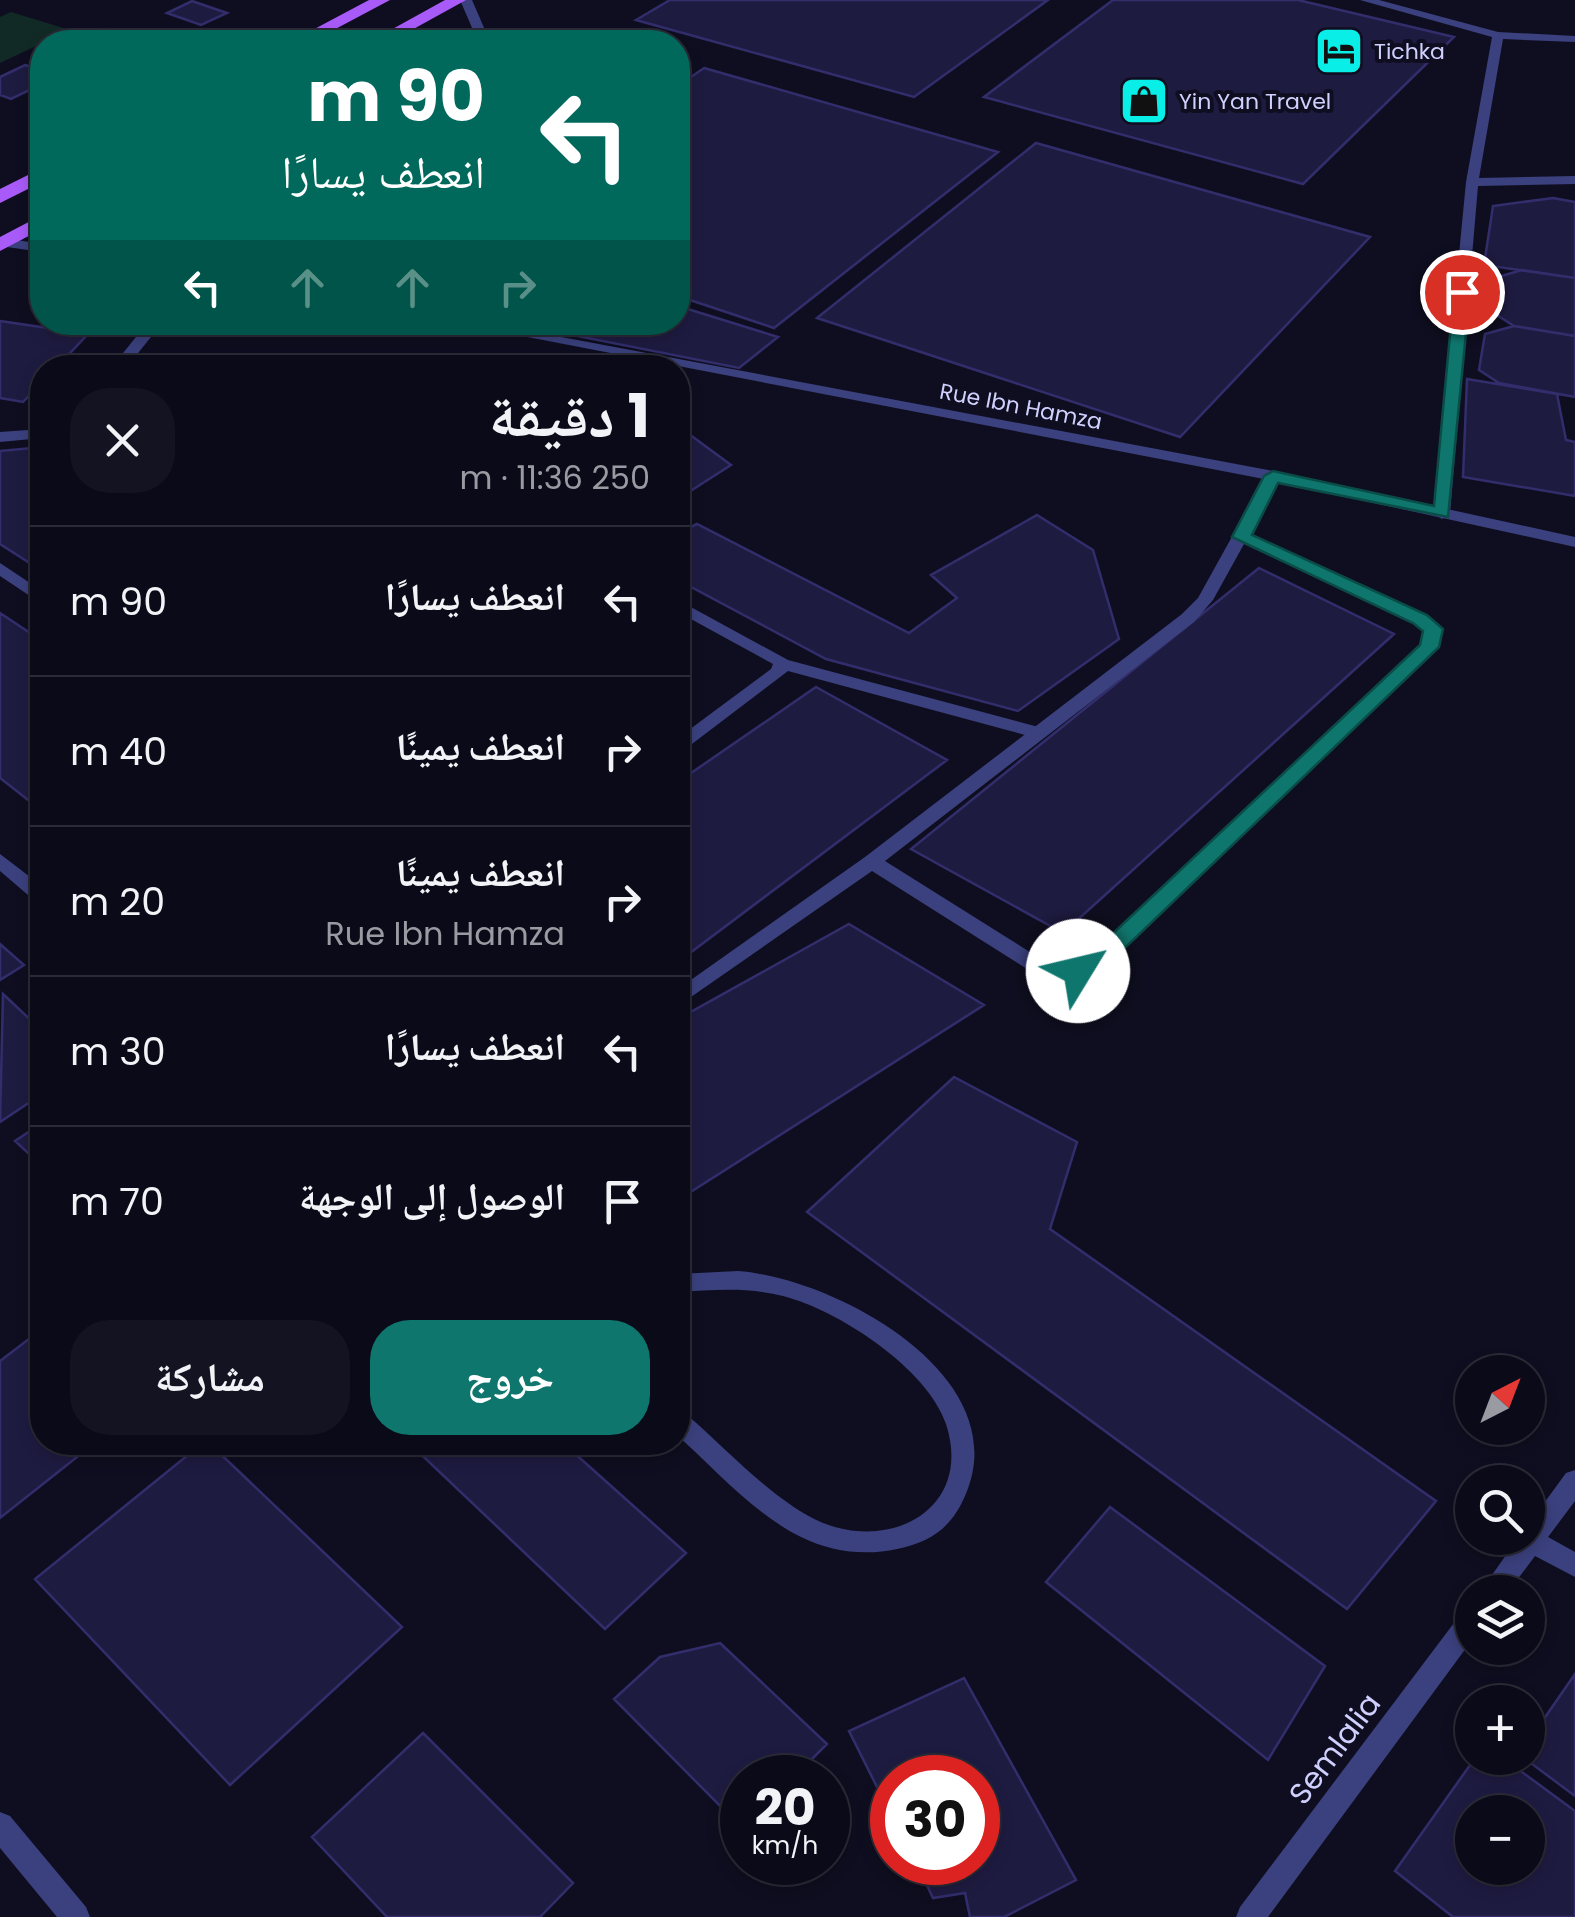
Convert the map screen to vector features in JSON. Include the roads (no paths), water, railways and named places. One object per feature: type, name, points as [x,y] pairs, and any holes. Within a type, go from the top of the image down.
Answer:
[{"type":"main road","points":[[323,30],[382,0]]},
{"type":"main road","points":[[401,30],[458,0]]},
{"type":"main road","points":[[0,197],[30,181]]},
{"type":"main road","points":[[1,244],[30,228]]},
{"type":"street","points":[[466,0],[479,30]]},
{"type":"street","points":[[1366,0],[1498,35],[1575,39]]},
{"type":"street","points":[[1442,514],[1472,182],[1498,35]]},
{"type":"street","points":[[1472,182],[1575,180]]},
{"type":"street","points":[[1,244],[30,247]]},
{"type":"street","points":[[129,355],[145,335]]},
{"type":"street","name":"Rue Ibn Hamza","points":[[526,335],[632,355]]},
{"type":"street","name":"Rue Ibn Hamza","points":[[690,366],[1273,476],[1575,542]]},
{"type":"street","points":[[0,438],[30,435]]},
{"type":"street","points":[[690,991],[872,862],[1188,618],[1205,600],[1273,476]]},
{"type":"street","points":[[872,862],[1045,971],[1078,971],[1097,962],[1429,647],[1434,638],[1433,629],[1420,619],[1242,537]]},
{"type":"street","points":[[0,568],[30,590]]},
{"type":"street","points":[[690,612],[778,658],[782,664],[1040,733]]},
{"type":"street","points":[[690,737],[779,672],[782,664]]},
{"type":"street","points":[[0,861],[30,886]]},
{"type":"street","points":[[690,1282],[720,1279],[796,1290],[850,1316],[906,1351],[943,1392],[962,1432],[960,1481],[949,1507],[926,1532],[855,1542],[803,1526],[690,1432]]},
{"type":"street","points":[[1545,1523],[1575,1481]]},
{"type":"street","points":[[1545,1548],[1575,1565]]},
{"type":"street","name":"Semlalia","points":[[1250,1917],[1455,1643]]},
{"type":"street","points":[[0,1826],[72,1915]]},
{"type":"place","name":"Tichka","points":[[1339,51]]},
{"type":"place","name":"Yin Yan Travel","points":[[1144,101]]}]
